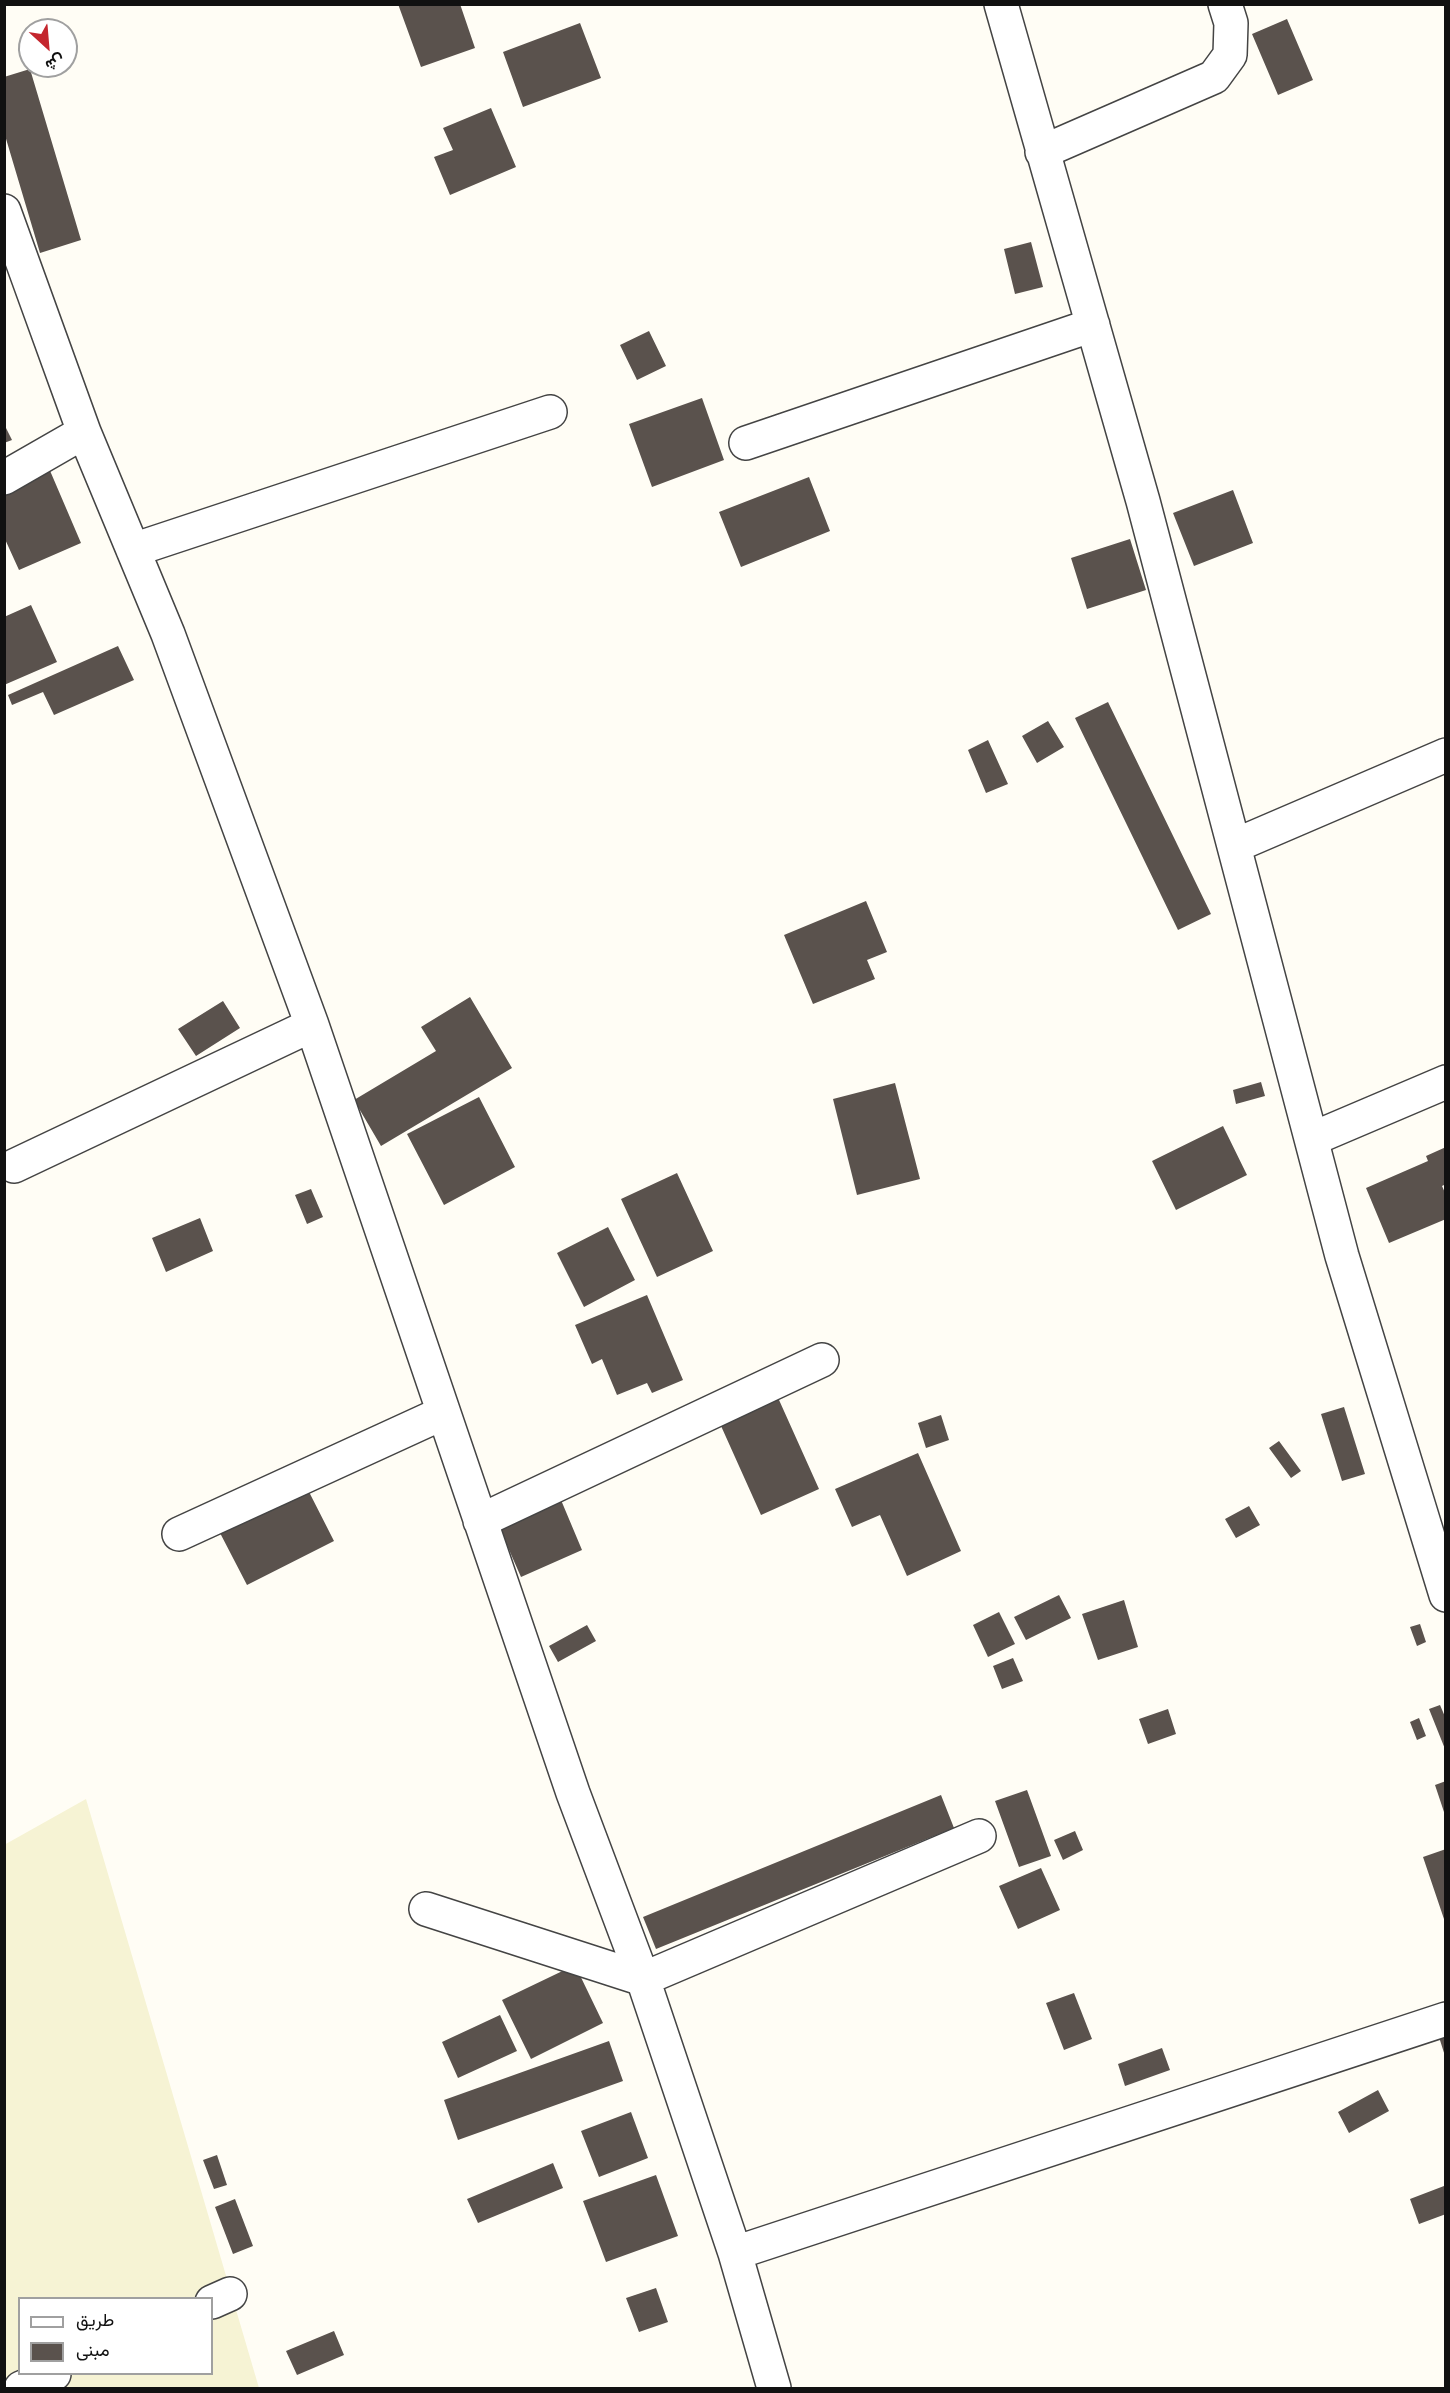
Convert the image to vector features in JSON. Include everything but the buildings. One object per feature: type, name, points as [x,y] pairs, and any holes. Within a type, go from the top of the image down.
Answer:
[{"type":"street","points":[[1001,4],[1143,501],[1342,1256],[1446,1595]]},
{"type":"street","points":[[1042,152],[1214,77],[1230,55],[1231,23],[1226,4]]},
{"type":"street","points":[[4,211],[84,432],[168,634],[312,1025],[573,1793],[643,1979],[735,2253],[774,2388]]},
{"type":"street","points":[[746,443],[1093,325]]},
{"type":"street","points":[[133,550],[550,412]]},
{"type":"street","points":[[4,478],[84,432]]},
{"type":"street","points":[[1234,846],[1446,755]]},
{"type":"street","points":[[14,1166],[312,1025]]},
{"type":"street","points":[[1312,1139],[1446,1082]]},
{"type":"street","points":[[480,1521],[822,1360]]},
{"type":"street","points":[[179,1534],[443,1413]]},
{"type":"street","points":[[426,1909],[643,1979],[980,1836]]},
{"type":"street","points":[[735,2253],[1446,2019]]},
{"type":"street","points":[[21,2388],[50,2375]]},
{"type":"shaded area","points":[[86,1799],[259,2388],[5,2388],[4,1845]]}]
